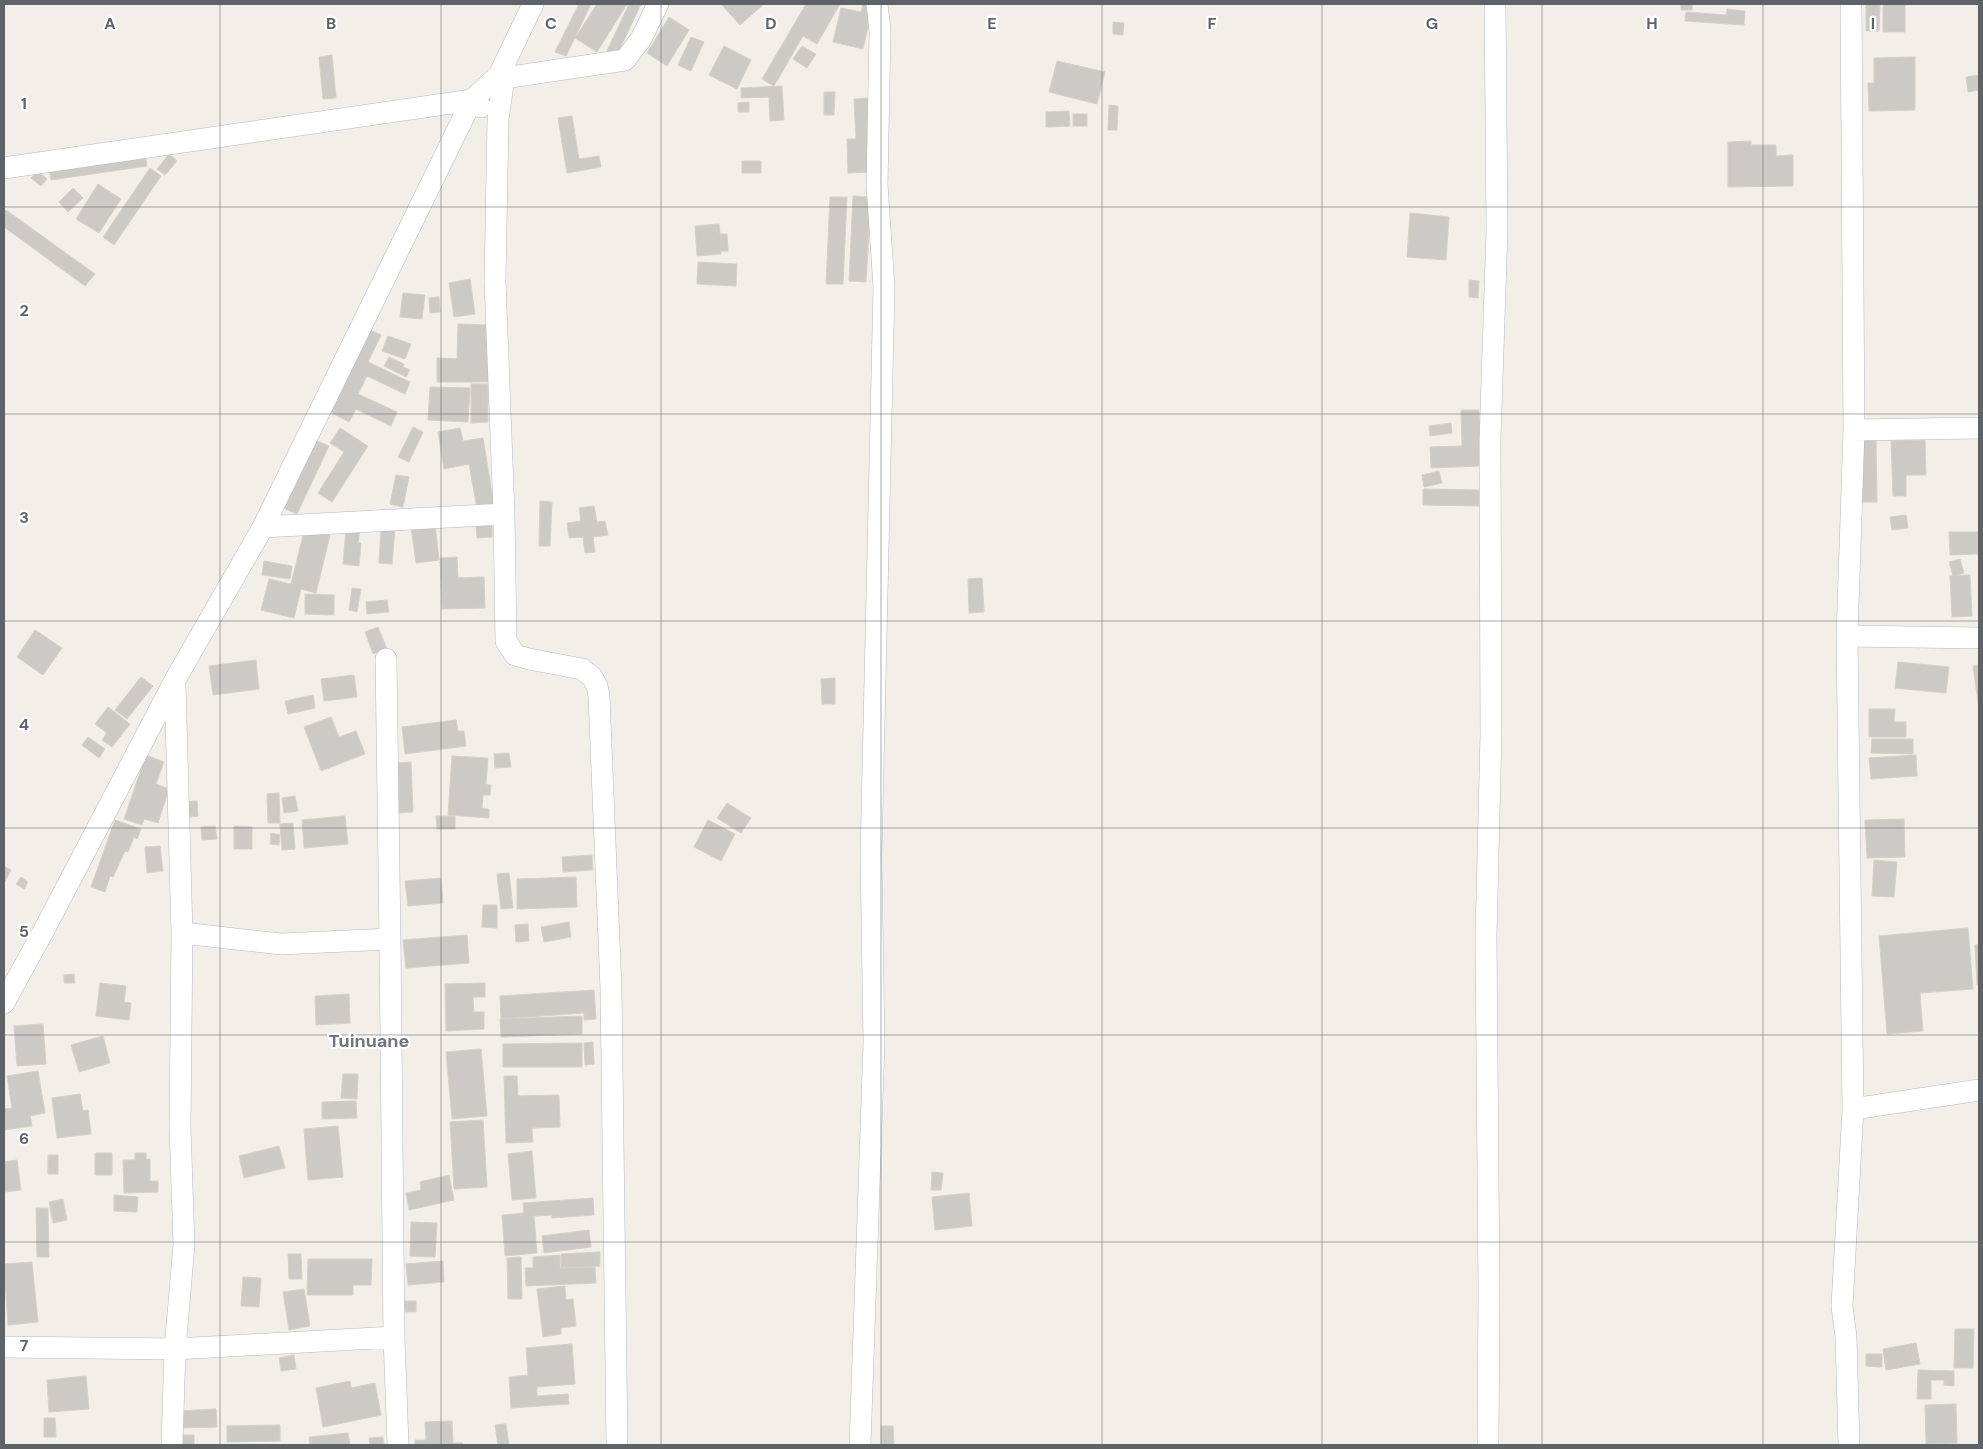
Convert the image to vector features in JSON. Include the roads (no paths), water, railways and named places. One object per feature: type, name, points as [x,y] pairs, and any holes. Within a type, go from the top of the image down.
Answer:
[{"type":"street","points":[[533,4],[502,77],[498,119],[495,281],[504,514],[506,641],[515,655],[582,669],[592,676],[599,696],[611,989],[617,1445]]},
{"type":"street","points":[[4,1003],[175,680],[263,527],[472,100],[502,77],[625,60],[641,39],[658,4]]},
{"type":"street","points":[[860,1445],[874,1043],[871,856],[884,287],[877,185],[880,31],[877,4]]},
{"type":"street","points":[[1488,1445],[1489,1292],[1486,936],[1491,734],[1490,441],[1497,229],[1494,4]]},
{"type":"street","points":[[1849,1445],[1846,1337],[1842,1306],[1852,1109],[1847,636],[1854,430],[1851,4]]},
{"type":"street","points":[[4,168],[472,100],[498,119]]},
{"type":"street","points":[[1854,430],[1979,428]]},
{"type":"street","points":[[263,527],[504,514]]},
{"type":"street","points":[[1847,636],[1979,638]]},
{"type":"street","points":[[386,659],[394,1337],[398,1445]]},
{"type":"street","points":[[172,1445],[175,1349],[184,1245],[180,1127],[182,932],[175,680]]},
{"type":"street","points":[[182,932],[281,944],[390,939]]},
{"type":"street","points":[[1852,1109],[1979,1090]]},
{"type":"street","points":[[4,1347],[175,1349],[394,1337]]},
{"type":"district","name":"Tuinuane","points":[[369,1041]]}]
